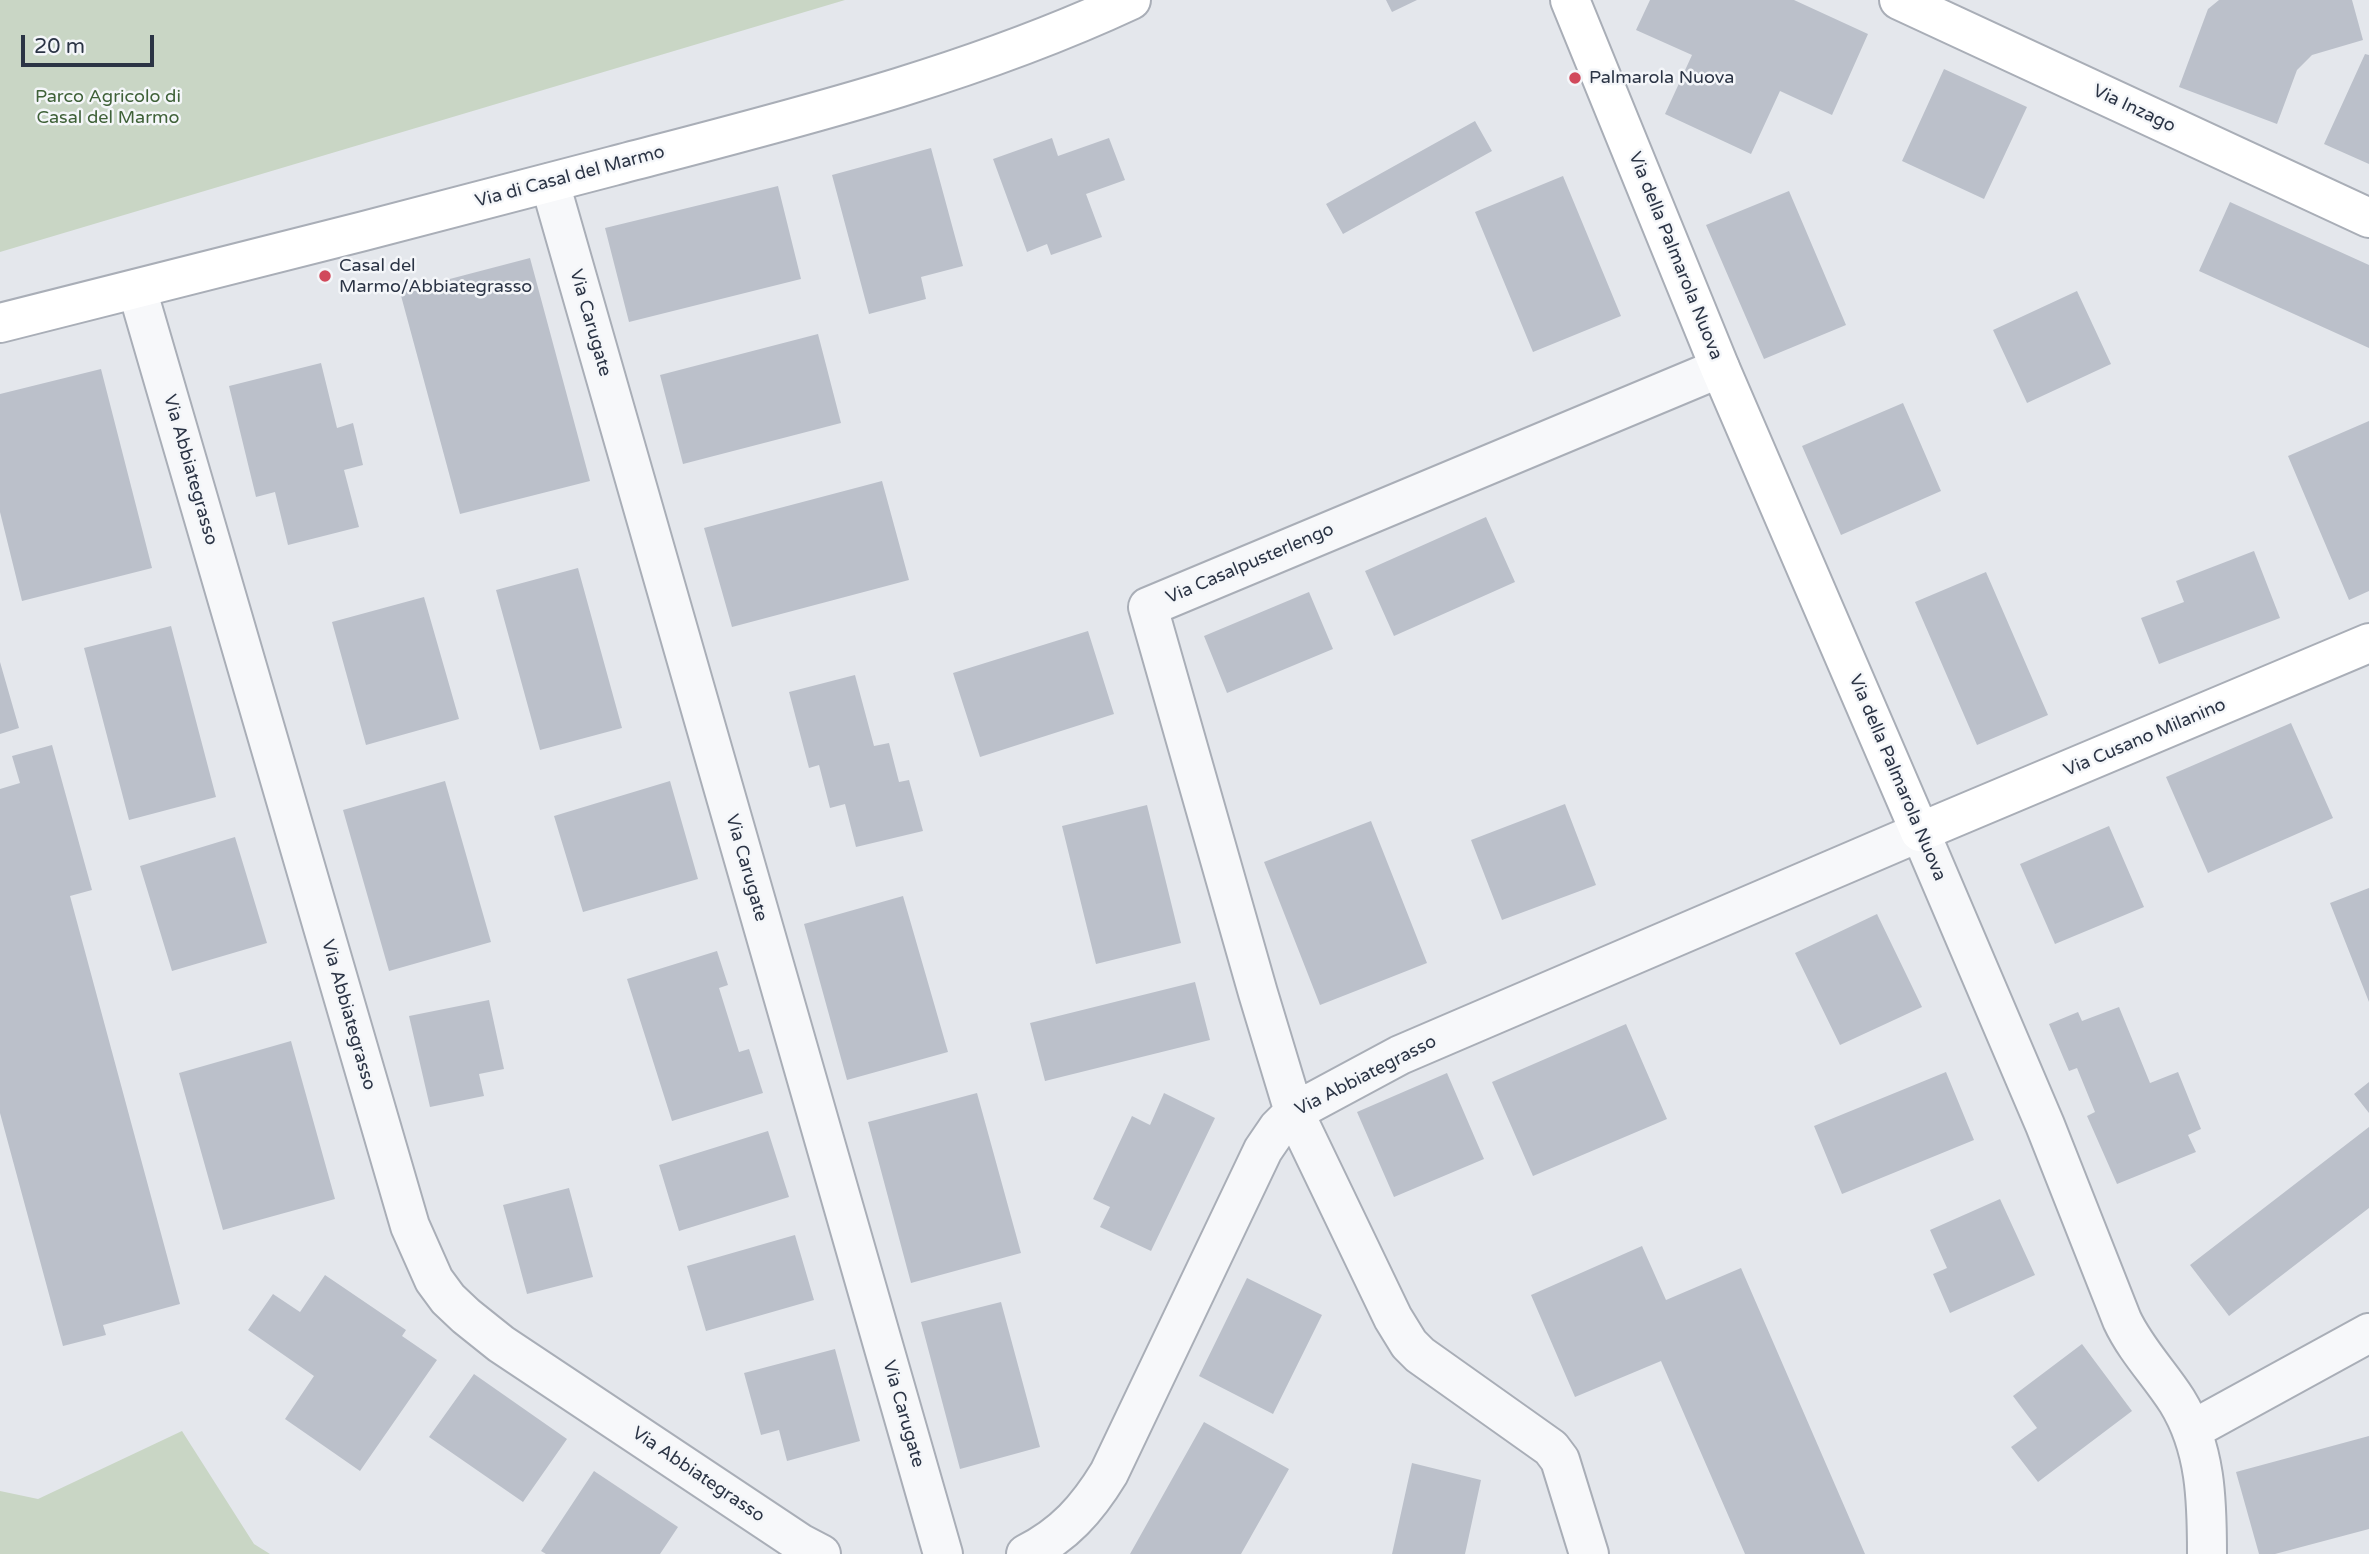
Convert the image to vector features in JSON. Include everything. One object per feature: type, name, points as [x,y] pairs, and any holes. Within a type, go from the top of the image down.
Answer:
[{"type":"street","name":"Via di Casal del Marmo","points":[[0,323],[550,183],[929,79],[1036,41],[1131,0]]},
{"type":"street","name":"Via della Palmarola Nuova","points":[[1570,0],[1720,368],[2045,1125],[2122,1320],[2137,1350],[2176,1400],[2192,1430],[2207,1493],[2207,1554]]},
{"type":"street","name":"Via Inzago","points":[[1899,0],[2369,218]]},
{"type":"street","name":"Via Carugate","points":[[550,183],[943,1554]]},
{"type":"street","name":"Via Abbiategrasso","points":[[137,289],[406,1213],[421,1255],[434,1280],[466,1316],[502,1344],[800,1543],[821,1554]]},
{"type":"street","name":"Via Casalpusterlengo","points":[[1294,1112],[1148,607],[1720,368]]},
{"type":"street","name":"Via Cusano Milanino","points":[[1920,832],[2369,643]]},
{"type":"street","name":"Via Abbiategrasso","points":[[1026,1554],[1065,1530],[1095,1495],[1109,1473],[1264,1150],[1278,1128],[1294,1112],[1400,1055],[1920,832]]},
{"type":"street","points":[[1294,1112],[1393,1318],[1409,1344],[1430,1363],[1551,1448],[1560,1460],[1589,1554]]},
{"type":"street","points":[[2192,1430],[2369,1333]]},
{"type":"green space","name":"Parco Agricolo di Casal del Marmo","points":[[0,0],[845,0],[0,252]]},
{"type":"green space","points":[[182,1431],[254,1544],[270,1554],[0,1554],[0,1491],[38,1499]]},
{"type":"building","points":[[1386,0],[1417,0],[1392,12]]},
{"type":"building","points":[[1650,0],[1794,0],[1868,34],[1832,115],[1780,91],[1751,154],[1665,114],[1692,55],[1636,30]]},
{"type":"building","points":[[2219,0],[2352,0],[2363,40],[2312,55],[2297,70],[2277,124],[2179,87],[2208,9]]},
{"type":"building","points":[[2365,54],[2369,55],[2369,164],[2324,144]]},
{"type":"building","points":[[1944,69],[2027,107],[1984,199],[1902,161]]},
{"type":"building","points":[[1475,121],[1492,151],[1343,234],[1326,204]]},
{"type":"building","points":[[1052,138],[1058,156],[1109,138],[1125,180],[1086,194],[1102,237],[1051,255],[1047,244],[1027,252],[993,159]]},
{"type":"building","points":[[931,148],[963,266],[921,277],[926,299],[869,314],[832,175]]},
{"type":"building","points":[[1563,176],[1621,316],[1533,352],[1475,212]]},
{"type":"building","points":[[778,186],[801,279],[629,322],[605,228]]},
{"type":"building","points":[[1789,191],[1846,325],[1764,359],[1706,225]]},
{"type":"building","points":[[2230,202],[2369,265],[2369,348],[2199,271]]},
{"type":"building","points":[[530,258],[590,481],[460,514],[400,292]]},
{"type":"building","points":[[2077,291],[2111,364],[2027,403],[1993,330]]},
{"type":"building","points":[[818,334],[841,423],[683,464],[660,375]]},
{"type":"building","points":[[321,363],[337,428],[353,423],[363,465],[344,470],[359,527],[288,545],[275,492],[256,497],[229,386]]},
{"type":"building","points":[[101,369],[152,568],[22,601],[0,512],[0,394]]},
{"type":"building","points":[[1903,403],[1941,491],[1841,535],[1802,446]]},
{"type":"building","points":[[2369,421],[2369,591],[2349,600],[2288,456]]},
{"type":"building","points":[[882,481],[909,580],[732,627],[704,528]]},
{"type":"building","points":[[1486,517],[1515,582],[1394,636],[1365,571]]},
{"type":"building","points":[[2254,551],[2280,618],[2159,664],[2141,618],[2184,602],[2176,581]]},
{"type":"building","points":[[578,568],[622,728],[540,750],[496,590]]},
{"type":"building","points":[[1986,572],[2048,715],[1977,745],[1915,602]]},
{"type":"building","points":[[1309,592],[1333,649],[1227,693],[1204,636]]},
{"type":"building","points":[[424,597],[459,719],[366,745],[332,622]]},
{"type":"building","points":[[171,626],[216,797],[129,820],[84,648]]},
{"type":"building","points":[[1088,631],[1114,714],[980,757],[953,673]]},
{"type":"building","points":[[0,662],[19,728],[0,734]]},
{"type":"building","points":[[855,675],[874,746],[889,743],[899,782],[909,780],[923,831],[856,847],[845,804],[830,808],[819,765],[809,768],[789,692]]},
{"type":"building","points":[[2291,723],[2333,818],[2208,873],[2166,777]]},
{"type":"building","points":[[52,745],[92,890],[70,896],[180,1304],[103,1325],[106,1335],[63,1346],[0,1113],[0,789],[20,783],[12,756]]},
{"type":"building","points":[[445,781],[491,942],[389,971],[343,810]]},
{"type":"building","points":[[670,781],[698,879],[583,912],[554,816]]},
{"type":"building","points":[[1565,804],[1596,885],[1502,920],[1471,840]]},
{"type":"building","points":[[1147,805],[1181,943],[1096,964],[1062,826]]},
{"type":"building","points":[[1371,821],[1427,963],[1320,1005],[1264,862]]},
{"type":"building","points":[[2109,826],[2144,907],[2055,944],[2020,864]]},
{"type":"building","points":[[235,837],[267,943],[172,971],[140,866]]},
{"type":"building","points":[[2369,888],[2369,1002],[2330,903]]},
{"type":"building","points":[[903,896],[948,1052],[847,1080],[804,924]]},
{"type":"building","points":[[1877,914],[1922,1007],[1840,1045],[1795,953]]},
{"type":"building","points":[[717,951],[728,985],[719,988],[739,1052],[749,1049],[763,1093],[672,1121],[627,979]]},
{"type":"building","points":[[1195,982],[1210,1040],[1045,1081],[1030,1023]]},
{"type":"building","points":[[489,1000],[504,1069],[479,1074],[484,1096],[430,1107],[409,1016]]},
{"type":"building","points":[[2119,1007],[2150,1083],[2178,1072],[2201,1129],[2188,1135],[2196,1152],[2117,1184],[2087,1116],[2095,1112],[2077,1068],[2069,1071],[2049,1024],[2078,1012],[2082,1021]]},
{"type":"building","points":[[1626,1024],[1667,1119],[1533,1176],[1492,1082]]},
{"type":"building","points":[[291,1041],[335,1199],[223,1230],[179,1073]]},
{"type":"building","points":[[1946,1072],[1974,1140],[1842,1194],[1814,1126]]},
{"type":"building","points":[[1447,1073],[1484,1159],[1394,1197],[1357,1112]]},
{"type":"building","points":[[2369,1082],[2369,1113],[2354,1094]]},
{"type":"building","points":[[977,1093],[1021,1253],[911,1283],[868,1122]]},
{"type":"building","points":[[1164,1093],[1215,1118],[1151,1251],[1100,1227],[1110,1207],[1093,1199],[1132,1116],[1150,1125]]},
{"type":"building","points":[[2369,1127],[2369,1208],[2229,1316],[2190,1265]]},
{"type":"building","points":[[768,1131],[789,1197],[679,1231],[659,1165]]},
{"type":"building","points":[[569,1188],[593,1277],[527,1294],[503,1205]]},
{"type":"building","points":[[2000,1199],[2035,1275],[1950,1313],[1933,1274],[1947,1268],[1930,1230]]},
{"type":"building","points":[[795,1235],[814,1300],[706,1331],[687,1266]]},
{"type":"building","points":[[1642,1246],[1666,1300],[1741,1268],[1865,1554],[1745,1554],[1661,1361],[1575,1397],[1531,1295]]},
{"type":"building","points":[[325,1275],[406,1330],[402,1336],[437,1360],[360,1471],[285,1419],[314,1376],[248,1330],[273,1294],[300,1312]]},
{"type":"building","points":[[1247,1278],[1322,1315],[1273,1414],[1199,1376]]},
{"type":"building","points":[[1001,1302],[1040,1447],[960,1469],[921,1322]]},
{"type":"building","points":[[2082,1344],[2132,1411],[2038,1482],[2011,1447],[2037,1428],[2013,1396]]},
{"type":"building","points":[[835,1349],[860,1441],[787,1461],[779,1430],[761,1435],[744,1373]]},
{"type":"building","points":[[474,1374],[567,1439],[523,1502],[429,1437]]},
{"type":"building","points":[[1204,1422],[1289,1469],[1241,1554],[1130,1554]]},
{"type":"building","points":[[2369,1436],[2369,1529],[2275,1554],[2259,1554],[2236,1472]]},
{"type":"building","points":[[1412,1463],[1481,1480],[1465,1554],[1392,1554]]},
{"type":"building","points":[[594,1471],[678,1527],[660,1554],[546,1554],[541,1551]]},
{"type":"place","name":"Palmarola Nuova","points":[[1575,78]]},
{"type":"place","name":"Casal del Marmo/Abbiategrasso","points":[[325,276]]}]
